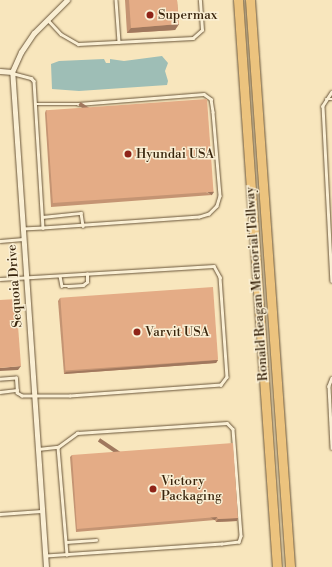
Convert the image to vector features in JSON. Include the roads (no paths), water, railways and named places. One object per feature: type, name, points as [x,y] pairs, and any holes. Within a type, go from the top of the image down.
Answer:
[{"type":"highway","name":"Ronald Reagan Memorial Tollway","points":[[238,0],[277,567]]},
{"type":"highway","name":"Ronald Reagan Memorial Tollway","points":[[250,0],[290,567]]},
{"type":"street","name":"Sequoia Drive","points":[[46,567],[12,72],[21,52],[34,32],[67,0]]},
{"type":"street","points":[[0,71],[12,72]]},
{"type":"lane","points":[[116,0],[119,42]]},
{"type":"lane","points":[[48,20],[61,34],[74,43],[119,42],[197,36],[202,30],[200,0]]},
{"type":"lane","points":[[12,72],[31,78],[34,82],[43,228]]},
{"type":"lane","points":[[332,92],[326,99],[323,106],[332,281]]},
{"type":"lane","points":[[22,229],[83,226],[209,214],[217,206],[220,196],[211,99],[204,94],[78,104],[35,104]]},
{"type":"lane","points":[[326,99],[332,99]]},
{"type":"lane","points":[[42,217],[81,213],[83,226]]},
{"type":"lane","points":[[0,241],[23,239]]},
{"type":"lane","points":[[0,279],[214,266],[220,276],[227,377],[225,382],[216,385],[104,394],[34,396],[22,396],[17,390],[16,378],[0,379]]},
{"type":"lane","points":[[60,276],[62,286],[83,285],[87,282],[87,274]]},
{"type":"lane","points":[[332,378],[329,386],[332,448]]},
{"type":"lane","points":[[0,392],[17,390]]},
{"type":"lane","points":[[38,449],[58,447],[77,433],[125,428],[220,422],[230,424],[233,430],[242,536],[240,542],[45,556]]},
{"type":"lane","points":[[58,447],[67,555]]},
{"type":"lane","points":[[0,514],[42,511]]},
{"type":"lane","points":[[66,542],[96,540]]},
{"type":"water","points":[[162,56],[168,63],[165,71],[168,81],[167,85],[79,91],[52,89],[51,64],[59,61],[104,59],[106,63],[110,63],[110,59],[124,61]]},
{"type":"place","name":"Supermax","points":[[150,15]]},
{"type":"place","name":"Hyundai USA","points":[[128,154]]},
{"type":"place","name":"Varvit USA","points":[[137,332]]},
{"type":"place","name":"Victory Packaging","points":[[153,489]]}]
